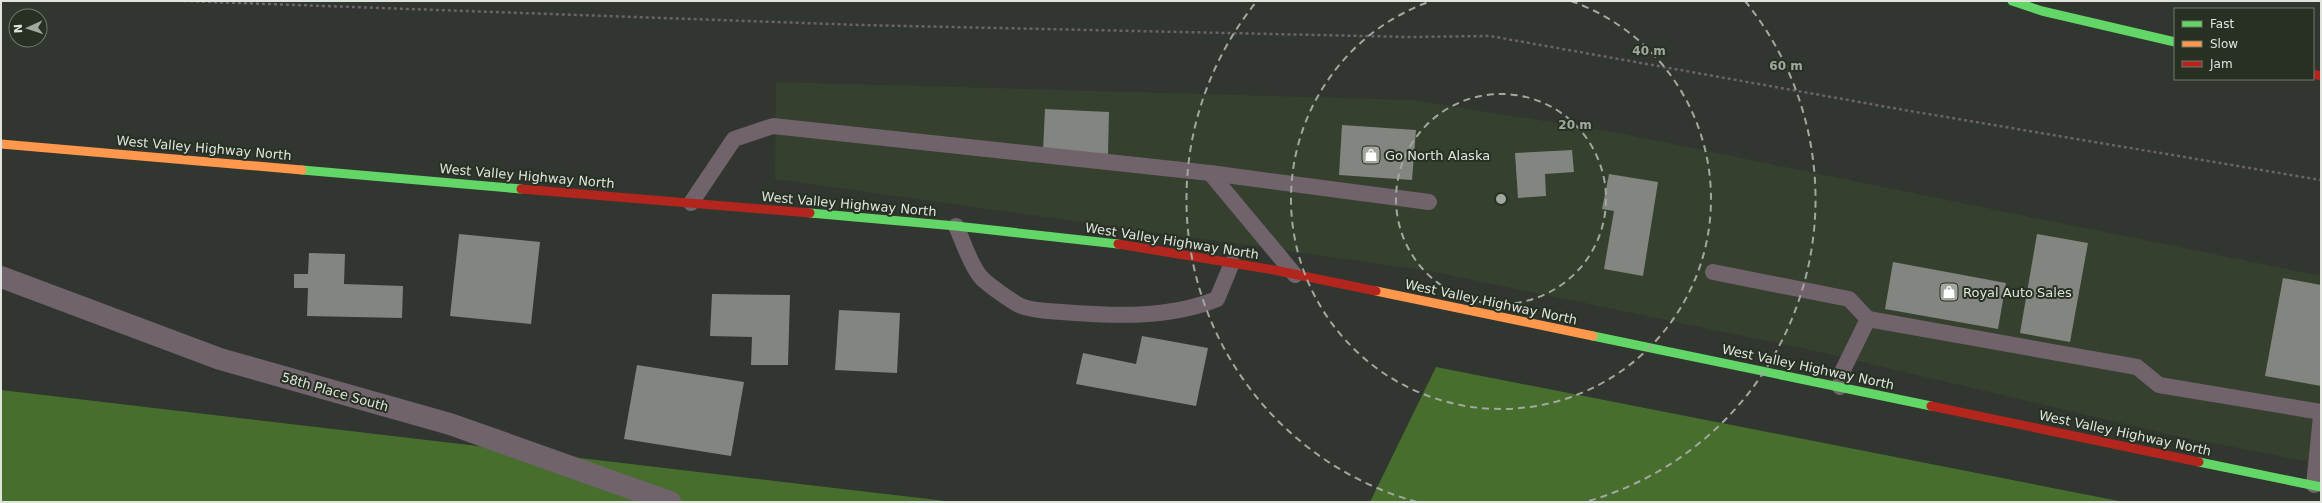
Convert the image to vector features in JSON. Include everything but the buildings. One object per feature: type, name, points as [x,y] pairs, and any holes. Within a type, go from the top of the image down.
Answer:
[{"type":"main road","points":[[2012,1],[2042,11],[2174,42]]},
{"type":"main road","name":"West Valley Highway North","points":[[1,144],[956,226],[1116,244],[1295,275],[2318,486]]},
{"type":"street","name":"58th Place South","points":[[1,277],[220,359],[450,424],[670,502]]},
{"type":"lane","points":[[691,203],[734,140],[773,126],[1210,173],[1429,202]]},
{"type":"lane","points":[[1210,173],[1295,275]]},
{"type":"lane","points":[[956,226],[980,276],[1021,306],[1039,310],[1089,314],[1158,314],[1194,308],[1217,299],[1232,263]]},
{"type":"lane","points":[[1713,272],[1849,299],[1868,319],[2137,367],[2159,385],[2321,412]]},
{"type":"lane","points":[[1840,387],[1843,370],[1868,319]]},
{"type":"lane","points":[[2318,486],[2321,416]]},
{"type":"path","points":[[184,1],[852,25],[1402,36],[1490,36],[1904,110],[2321,180]]},
{"type":"shaded area","points":[[776,82],[1412,100],[1613,132],[2321,276],[2321,464],[2176,436],[1811,350],[1430,271],[775,179]]},
{"type":"green space","points":[[1436,367],[2124,502],[1370,502]]},
{"type":"green space","points":[[1,390],[954,502],[1,502]]},
{"type":"traffic: fast","points":[[2012,1],[2042,11],[2174,42]]},
{"type":"traffic: fast","points":[[302,170],[521,189]]},
{"type":"traffic: fast","points":[[810,213],[956,226],[1118,244]]},
{"type":"traffic: fast","points":[[1593,336],[1931,406]]},
{"type":"traffic: fast","points":[[2199,462],[2321,487]]},
{"type":"traffic: slow","points":[[1,144],[302,170]]},
{"type":"traffic: slow","points":[[1376,291],[1593,336]]},
{"type":"traffic: jam","points":[[2314,74],[2321,76]]},
{"type":"traffic: jam","points":[[521,189],[810,213]]},
{"type":"traffic: jam","points":[[1118,244],[1274,270],[1376,291]]},
{"type":"traffic: jam","points":[[1931,406],[2199,462]]},
{"type":"place","name":"Go North Alaska","points":[[1371,155]]},
{"type":"place","name":"Royal Auto Sales","points":[[1949,292]]}]
